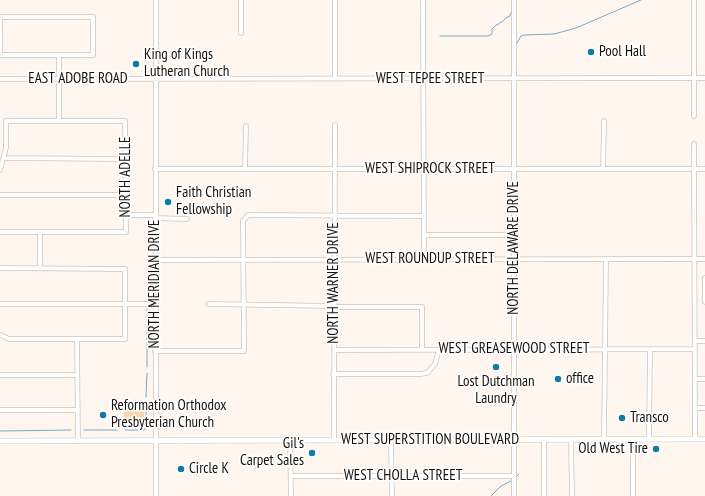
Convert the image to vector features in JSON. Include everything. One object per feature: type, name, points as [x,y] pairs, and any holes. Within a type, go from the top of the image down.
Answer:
[{"type":"main road","name":"WEST SUPERSTITION BOULEVARD","points":[[0,442],[156,440],[705,439]]},
{"type":"street","name":"NORTH MERIDIAN DRIVE","points":[[156,0],[156,496]]},
{"type":"street","points":[[241,0],[241,33]]},
{"type":"street","points":[[335,0],[335,79]]},
{"type":"street","points":[[423,0],[424,260]]},
{"type":"street","name":"NORTH DELAWARE DRIVE","points":[[514,0],[514,496]]},
{"type":"street","points":[[694,0],[694,116]]},
{"type":"street","points":[[0,17],[92,17],[93,55],[0,55],[0,17]]},
{"type":"street","points":[[0,170],[6,148],[6,122],[59,122],[59,55]]},
{"type":"street","name":"WEST TEPEE STREET","points":[[155,80],[705,78]]},
{"type":"street","name":"EAST ADOBE ROAD","points":[[0,80],[155,80]]},
{"type":"street","points":[[603,169],[604,121]]},
{"type":"street","name":"NORTH ADELLE","points":[[40,232],[126,232],[126,122],[59,122]]},
{"type":"street","name":"NORTH WARNER DRIVE","points":[[334,440],[333,374],[335,125]]},
{"type":"street","points":[[246,126],[246,170]]},
{"type":"street","points":[[694,144],[695,439]]},
{"type":"street","points":[[4,158],[125,159]]},
{"type":"street","name":"WEST SHIPROCK STREET","points":[[155,170],[705,169]]},
{"type":"street","points":[[0,195],[125,195]]},
{"type":"street","points":[[126,215],[187,219]]},
{"type":"street","points":[[155,351],[244,351],[243,221],[246,216],[424,216]]},
{"type":"street","points":[[0,232],[40,232],[40,268]]},
{"type":"street","points":[[424,235],[514,235]]},
{"type":"street","points":[[604,440],[606,259]]},
{"type":"street","name":"WEST ROUNDUP STREET","points":[[155,260],[705,259]]},
{"type":"street","points":[[0,268],[125,268],[125,339],[9,339],[0,335]]},
{"type":"street","points":[[705,278],[705,302]]},
{"type":"street","points":[[0,304],[155,304]]},
{"type":"street","points":[[209,304],[422,307],[422,350]]},
{"type":"street","points":[[77,339],[78,441]]},
{"type":"street","points":[[695,341],[705,341]]},
{"type":"street","points":[[649,439],[650,349]]},
{"type":"street","name":"WEST GREASEWOOD STREET","points":[[334,350],[695,349]]},
{"type":"street","points":[[333,374],[427,373],[435,364],[439,350]]},
{"type":"street","points":[[0,375],[77,375]]},
{"type":"street","points":[[695,379],[705,379]]},
{"type":"street","points":[[695,408],[705,408]]},
{"type":"street","points":[[0,410],[78,410]]},
{"type":"street","points":[[633,439],[633,496]]},
{"type":"street","points":[[290,440],[291,496]]},
{"type":"street","points":[[391,440],[392,496]]},
{"type":"street","points":[[544,440],[544,496]]},
{"type":"street","points":[[571,440],[572,496]]},
{"type":"street","name":"WEST CHOLLA STREET","points":[[291,476],[514,476]]},
{"type":"shaded area","points":[[124,403],[144,403],[144,428],[124,427]]},
{"type":"waterway","points":[[517,43],[521,36],[554,34],[576,28],[641,0]]},
{"type":"waterway","points":[[440,36],[488,36],[492,34],[492,29],[495,26],[509,17],[512,11]]},
{"type":"waterway","points":[[147,309],[147,367]]},
{"type":"waterway","points":[[146,397],[147,373]]},
{"type":"waterway","points":[[125,430],[144,430],[146,427],[146,405]]},
{"type":"waterway","points":[[0,431],[71,430]]},
{"type":"waterway","points":[[84,430],[117,430]]},
{"type":"waterway","points":[[516,477],[519,474]]},
{"type":"waterway","points":[[491,496],[501,486],[511,481]]},
{"type":"place","name":"Pool Hall","points":[[591,52]]},
{"type":"place","name":"King of Kings Lutheran Church","points":[[136,64]]},
{"type":"place","name":"Faith Christian Fellowship","points":[[168,202]]},
{"type":"place","name":"Lost Dutchman Laundry","points":[[496,367]]},
{"type":"place","name":"office","points":[[558,379]]},
{"type":"place","name":"Reformation Orthodox Presbyterian Church","points":[[103,415]]},
{"type":"place","name":"Transco","points":[[622,418]]},
{"type":"place","name":"Old West Tire","points":[[656,449]]},
{"type":"place","name":"Gil's Carpet Sales","points":[[312,453]]},
{"type":"place","name":"Circle K","points":[[181,469]]}]
